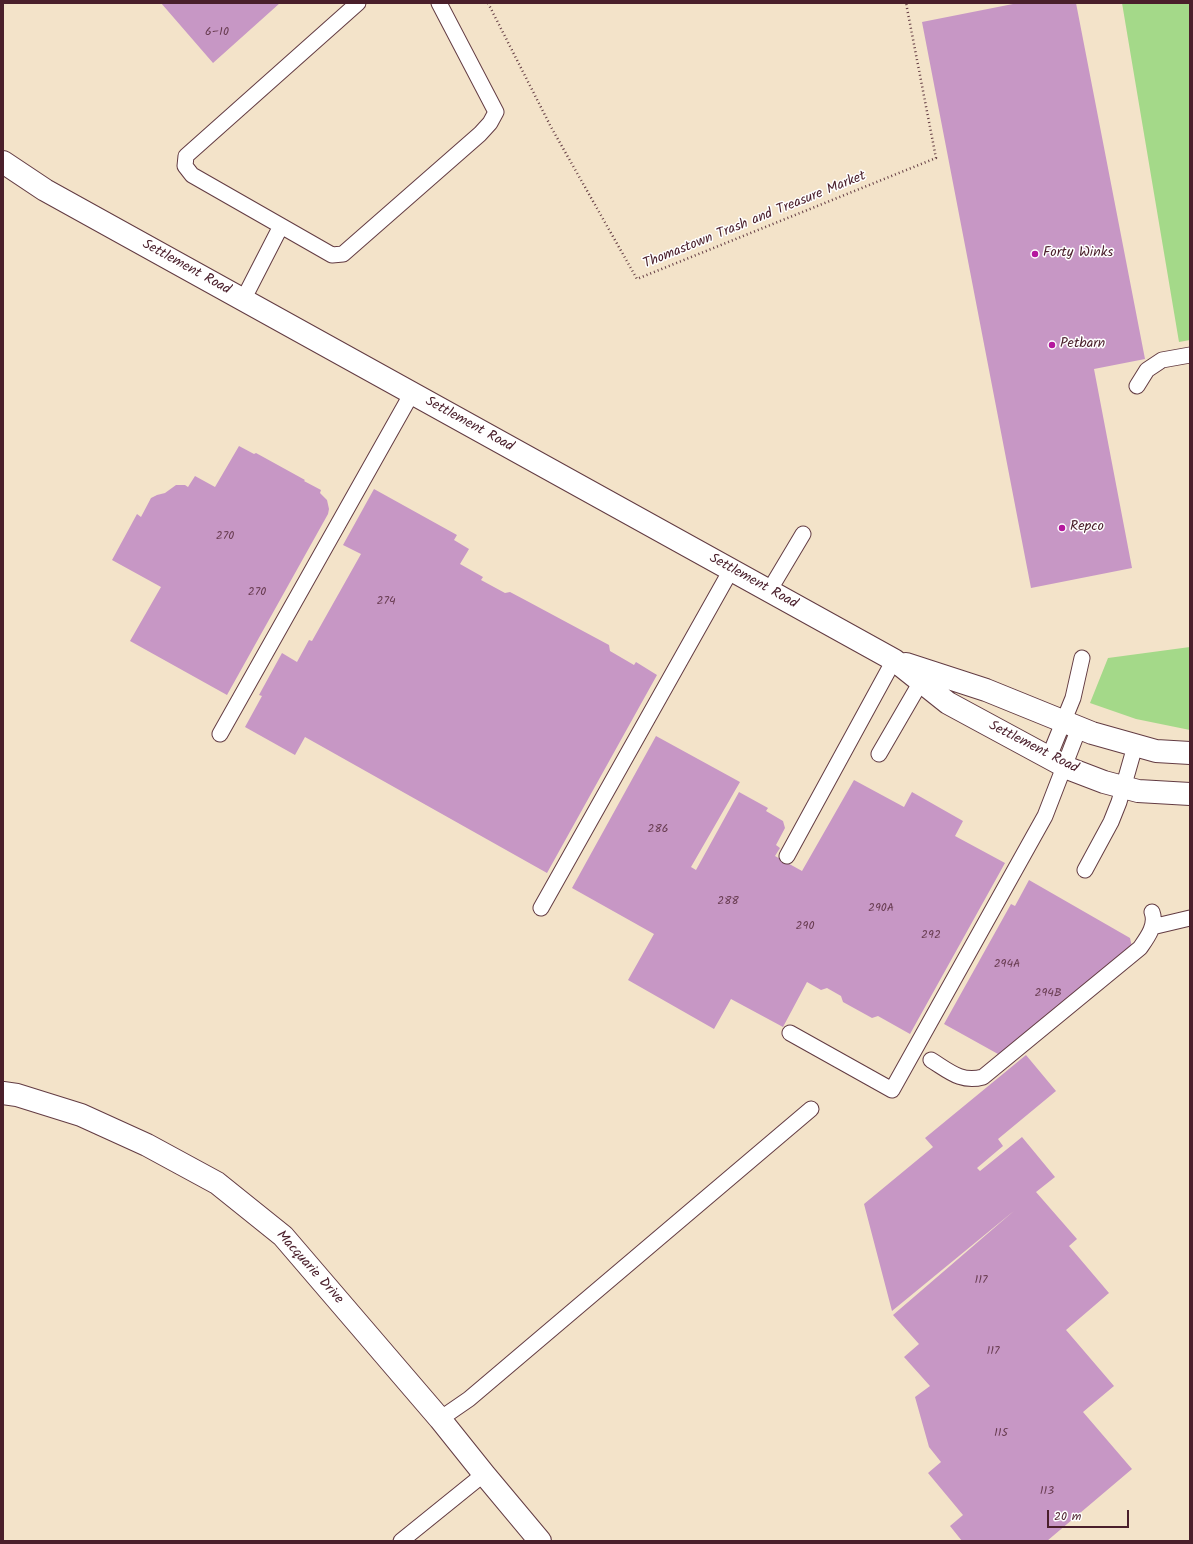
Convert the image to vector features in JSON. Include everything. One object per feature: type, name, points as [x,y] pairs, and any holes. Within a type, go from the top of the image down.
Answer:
[{"type":"main road","name":"Settlement Road","points":[[3,162],[45,190],[924,676],[986,690],[1071,725],[1135,746],[1156,751],[1190,753]]},
{"type":"main road","name":"Settlement Road","points":[[3,179],[45,190]]},
{"type":"main road","name":"Settlement Road","points":[[924,676],[948,703],[1057,761],[1104,782],[1138,791],[1190,794]]},
{"type":"main road","name":"Macquarie Drive","points":[[3,1093],[17,1095],[81,1115],[147,1145],[217,1183],[283,1236],[440,1419],[540,1541]]},
{"type":"lane","points":[[358,3],[186,156],[185,166],[192,175],[332,254],[343,254],[480,134],[490,123],[496,112],[439,3]]},
{"type":"lane","points":[[243,300],[281,226]]},
{"type":"lane","points":[[1137,386],[1147,370],[1162,360],[1190,355]]},
{"type":"lane","points":[[220,734],[412,393]]},
{"type":"lane","points":[[769,591],[803,534]]},
{"type":"lane","points":[[541,908],[731,570]]},
{"type":"lane","points":[[790,1033],[892,1090],[1045,816],[1057,761],[1071,725],[1073,698],[1082,658]]},
{"type":"lane","points":[[787,856],[894,660]]},
{"type":"lane","points":[[880,754],[924,676]]},
{"type":"lane","points":[[1085,870],[1114,816],[1135,746]]},
{"type":"lane","points":[[931,1060],[955,1075],[966,1079],[983,1077],[1132,956],[1148,937],[1152,927],[1152,912]]},
{"type":"lane","points":[[1152,927],[1190,918]]},
{"type":"lane","points":[[440,1419],[474,1394],[811,1109]]},
{"type":"lane","points":[[401,1541],[484,1474]]},
{"type":"path","name":"Thomastown Trash and Treasure Market","points":[[488,3],[551,127],[637,279],[936,158],[906,3]]},
{"type":"green space","points":[[1122,3],[1190,3],[1190,340],[1179,342]]},
{"type":"green space","points":[[1190,647],[1190,730],[1136,719],[1090,703],[1108,658]]},
{"type":"building","points":[[161,3],[280,3],[213,63]]},
{"type":"building","points":[[1018,3],[1076,3],[1145,359],[1094,369],[1132,568],[1031,588],[922,22]]},
{"type":"building","points":[[239,446],[254,454],[256,453],[321,490],[320,493],[327,500],[329,509],[328,514],[227,695],[130,641],[161,587],[112,560],[137,514],[141,517],[151,498],[165,493],[176,485],[185,485],[188,487],[195,476],[215,487]]},
{"type":"building","points":[[374,489],[457,535],[454,540],[469,549],[460,564],[483,577],[481,580],[505,593],[510,592],[609,645],[610,651],[634,665],[636,662],[657,675],[547,873],[305,737],[295,755],[245,727],[262,696],[259,695],[282,653],[297,662],[309,640],[312,641],[361,554],[343,545]]},
{"type":"building","points":[[656,736],[740,782],[691,867],[696,870],[739,792],[768,808],[766,811],[783,821],[785,828],[776,845],[780,848],[775,856],[802,871],[854,780],[904,807],[912,792],[963,821],[955,836],[1005,863],[910,1034],[878,1016],[872,1018],[843,1002],[841,996],[827,988],[821,990],[807,982],[783,1027],[731,999],[714,1029],[628,980],[654,934],[572,888]]},
{"type":"building","points":[[1029,880],[1130,938],[1132,947],[1018,1041],[998,1054],[944,1024],[1011,904],[1015,906]]},
{"type":"building","points":[[1026,1055],[1056,1091],[998,1139],[1003,1146],[977,1168],[980,1171],[1022,1137],[1055,1177],[1036,1192],[1077,1239],[1069,1246],[1109,1293],[1066,1330],[1114,1386],[1083,1412],[1132,1469],[1047,1541],[962,1541],[950,1526],[963,1515],[928,1473],[941,1462],[929,1447],[915,1397],[930,1386],[904,1357],[919,1344],[893,1315],[1015,1210],[892,1311],[864,1204],[933,1147],[925,1138]]},
{"type":"place","name":"Forty Winks","points":[[1035,254]]},
{"type":"place","name":"Petbarn","points":[[1052,345]]},
{"type":"place","name":"Repco","points":[[1062,528]]}]
